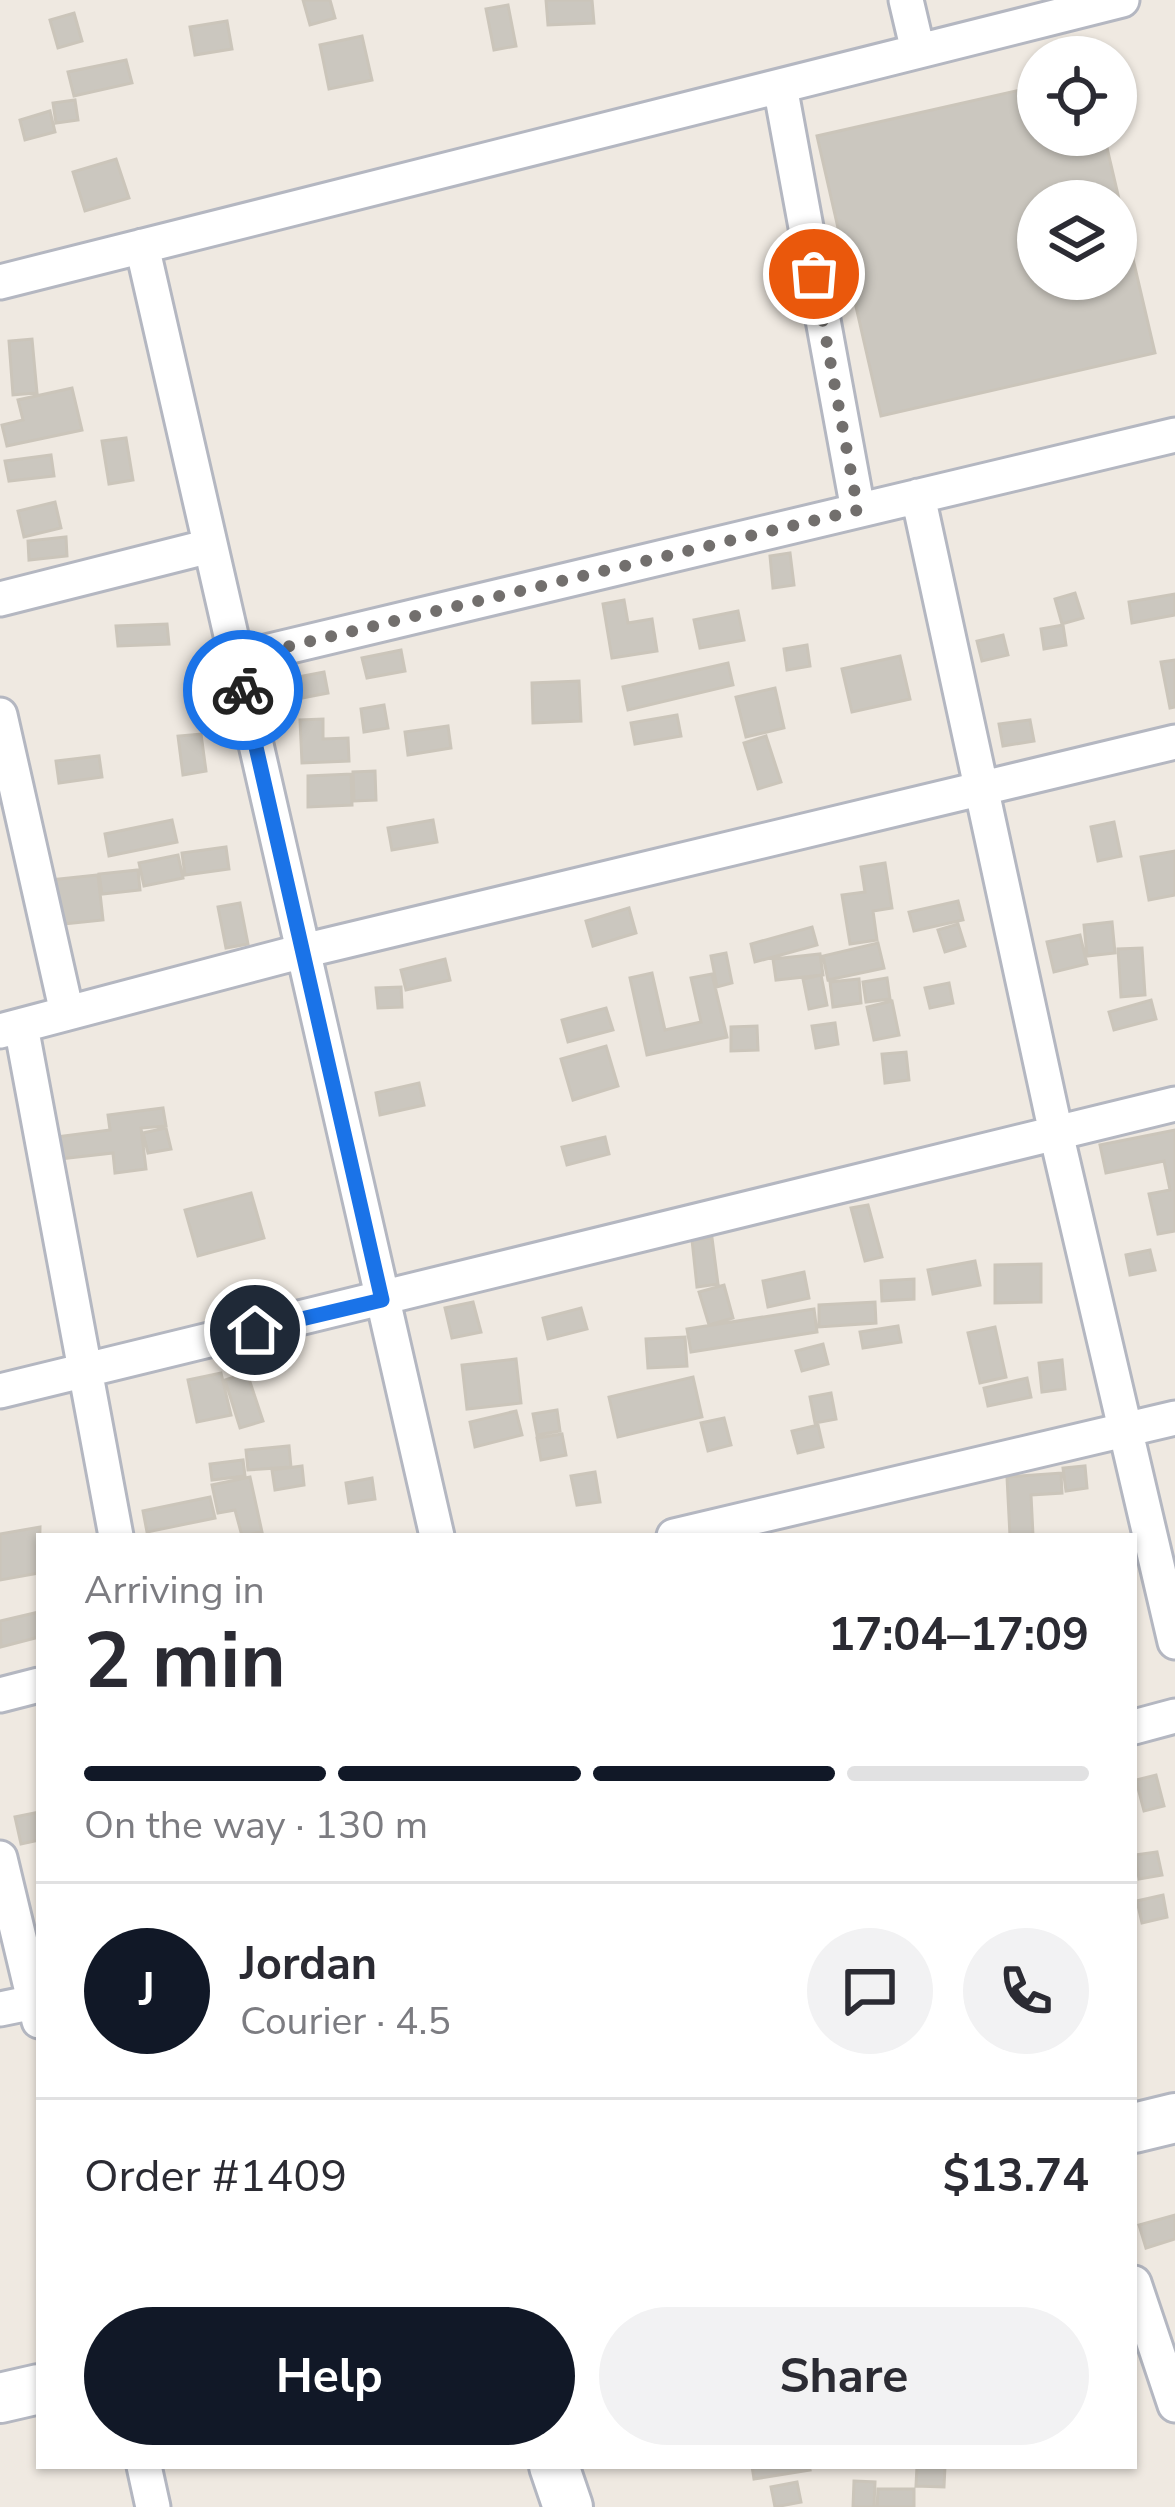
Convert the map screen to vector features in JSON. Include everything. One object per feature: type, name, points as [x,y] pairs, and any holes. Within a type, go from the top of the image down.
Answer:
[{"type":"main road","points":[[1137,2127],[1175,2118]]},
{"type":"main road","points":[[0,2398],[36,2390]]},
{"type":"main road","points":[[555,2469],[568,2507]]},
{"type":"street","points":[[906,0],[918,51]]},
{"type":"street","points":[[0,282],[1122,0]]},
{"type":"street","points":[[780,86],[858,510]]},
{"type":"street","points":[[142,246],[436,1533]]},
{"type":"street","points":[[236,659],[1175,435]]},
{"type":"street","points":[[918,496],[1057,1133],[1175,1642]]},
{"type":"street","points":[[0,599],[210,547]]},
{"type":"street","points":[[0,715],[67,1013]]},
{"type":"street","points":[[115,1533],[10,1029],[303,951],[1175,742]]},
{"type":"street","points":[[0,1391],[1175,1104]]},
{"type":"street","points":[[687,1533],[1175,1418]]},
{"type":"street","points":[[0,1695],[36,1686]]},
{"type":"street","points":[[1137,1726],[1175,1717]]},
{"type":"street","points":[[0,1858],[36,2004]]},
{"type":"street","points":[[0,2009],[36,2008]]},
{"type":"street","points":[[1137,2292],[1175,2405]]},
{"type":"street","points":[[145,2469],[154,2507]]},
{"type":"building","points":[[303,0],[330,0],[335,18],[310,25]]},
{"type":"building","points":[[546,0],[592,0],[594,23],[548,25]]},
{"type":"building","points":[[508,5],[516,46],[494,50],[486,9]]},
{"type":"building","points":[[74,13],[82,41],[58,48],[50,20]]},
{"type":"building","points":[[227,21],[232,49],[195,55],[190,27]]},
{"type":"building","points":[[362,36],[372,80],[329,89],[320,45]]},
{"type":"building","points":[[126,60],[132,83],[74,96],[68,72]]},
{"type":"building","points":[[1017,91],[1017,156],[1109,156],[1115,180],[1017,180],[1017,300],[1137,300],[1137,276],[1155,353],[881,416],[817,136]]},
{"type":"building","points":[[75,100],[78,120],[56,123],[53,103]]},
{"type":"building","points":[[50,111],[55,132],[25,140],[20,120]]},
{"type":"building","points":[[116,159],[129,198],[85,211],[73,172]]},
{"type":"building","points":[[32,339],[37,393],[13,395],[9,341]]},
{"type":"building","points":[[72,388],[82,430],[7,446],[2,425],[23,420],[18,400]]},
{"type":"building","points":[[126,438],[133,480],[109,484],[102,441]]},
{"type":"building","points":[[51,455],[54,476],[9,481],[5,461]]},
{"type":"building","points":[[55,502],[61,528],[24,537],[18,511]]},
{"type":"building","points":[[66,537],[67,556],[29,560],[28,541]]},
{"type":"building","points":[[790,553],[794,585],[773,588],[770,556]]},
{"type":"building","points":[[1075,593],[1083,618],[1062,624],[1055,599]]},
{"type":"building","points":[[1175,594],[1175,615],[1132,623],[1129,602]]},
{"type":"building","points":[[624,600],[628,623],[652,619],[657,651],[612,658],[603,604]]},
{"type":"building","points":[[738,611],[744,640],[700,648],[694,620]]},
{"type":"building","points":[[167,624],[169,644],[118,646],[116,626]]},
{"type":"building","points":[[1063,625],[1066,645],[1044,649],[1041,629]]},
{"type":"building","points":[[1003,635],[1008,655],[982,661],[977,641]]},
{"type":"building","points":[[807,645],[810,666],[787,670],[784,649]]},
{"type":"building","points":[[401,650],[405,671],[367,678],[362,658]]},
{"type":"building","points":[[900,656],[910,699],[852,712],[842,669]]},
{"type":"building","points":[[1175,660],[1175,707],[1170,708],[1161,662]]},
{"type":"building","points":[[728,663],[733,685],[628,710],[623,687]]},
{"type":"building","points":[[324,672],[328,693],[297,699],[293,678]]},
{"type":"building","points":[[579,681],[581,721],[533,723],[532,683]]},
{"type":"building","points":[[775,688],[784,728],[746,737],[736,697]]},
{"type":"building","points":[[384,705],[388,728],[364,732],[361,709]]},
{"type":"building","points":[[677,715],[681,736],[635,744],[631,723]]},
{"type":"building","points":[[323,719],[323,739],[348,738],[349,761],[302,763],[300,720]]},
{"type":"building","points":[[1030,720],[1034,741],[1003,746],[999,724]]},
{"type":"building","points":[[448,726],[451,748],[408,755],[405,732]]},
{"type":"building","points":[[201,734],[206,771],[183,775],[178,736]]},
{"type":"building","points":[[766,736],[781,782],[758,789],[744,743]]},
{"type":"building","points":[[99,756],[102,777],[59,783],[56,761]]},
{"type":"building","points":[[375,771],[376,800],[354,801],[353,772]]},
{"type":"building","points":[[351,774],[352,805],[308,807],[308,776]]},
{"type":"building","points":[[172,820],[177,842],[109,856],[105,834]]},
{"type":"building","points":[[433,820],[437,842],[392,850],[388,828]]},
{"type":"building","points":[[1114,822],[1121,856],[1098,861],[1091,827]]},
{"type":"building","points":[[226,847],[229,869],[185,875],[182,853]]},
{"type":"building","points":[[1175,851],[1175,895],[1149,900],[1141,857]]},
{"type":"building","points":[[178,855],[183,878],[144,886],[139,863]]},
{"type":"building","points":[[885,863],[892,908],[873,911],[877,940],[850,944],[842,895],[865,892],[861,867]]},
{"type":"building","points":[[138,870],[140,890],[102,894],[99,874]]},
{"type":"building","points":[[98,875],[103,920],[53,925],[49,880]]},
{"type":"building","points":[[958,901],[963,920],[914,931],[909,912]]},
{"type":"building","points":[[240,903],[248,944],[226,948],[218,907]]},
{"type":"building","points":[[629,908],[636,933],[593,946],[586,921]]},
{"type":"building","points":[[1112,922],[1115,953],[1087,956],[1084,925]]},
{"type":"building","points":[[958,924],[965,946],[945,952],[938,930]]},
{"type":"building","points":[[812,927],[817,945],[755,962],[751,944]]},
{"type":"building","points":[[1080,935],[1087,964],[1054,972],[1047,942]]},
{"type":"building","points":[[878,943],[884,968],[828,980],[823,956]]},
{"type":"building","points":[[1142,948],[1145,995],[1121,997],[1118,949]]},
{"type":"building","points":[[726,953],[732,983],[717,987],[711,956]]},
{"type":"building","points":[[820,954],[823,975],[776,980],[773,959]]},
{"type":"building","points":[[445,959],[450,980],[406,990],[401,970]]},
{"type":"building","points":[[652,973],[665,1030],[701,1022],[691,978],[712,974],[727,1037],[647,1055],[630,978]]},
{"type":"building","points":[[821,975],[827,1005],[809,1009],[803,979]]},
{"type":"building","points":[[887,978],[890,999],[866,1002],[863,982]]},
{"type":"building","points":[[859,979],[861,1003],[833,1007],[830,982]]},
{"type":"building","points":[[949,983],[953,1003],[930,1008],[925,988]]},
{"type":"building","points":[[401,987],[402,1007],[378,1008],[376,988]]},
{"type":"building","points":[[1151,1000],[1156,1019],[1114,1030],[1109,1012]]},
{"type":"building","points":[[892,1001],[899,1035],[874,1040],[867,1007]]},
{"type":"building","points":[[606,1008],[613,1030],[568,1042],[562,1020]]},
{"type":"building","points":[[835,1023],[838,1044],[816,1048],[812,1026]]},
{"type":"building","points":[[757,1026],[758,1050],[731,1051],[731,1027]]},
{"type":"building","points":[[606,1046],[618,1086],[573,1100],[561,1059]]},
{"type":"building","points":[[906,1052],[909,1080],[885,1083],[882,1054]]},
{"type":"building","points":[[419,1083],[424,1105],[380,1115],[376,1093]]},
{"type":"building","points":[[163,1108],[166,1126],[141,1128],[146,1169],[115,1173],[113,1153],[59,1159],[56,1137],[110,1130],[108,1115]]},
{"type":"building","points":[[166,1128],[171,1149],[148,1153],[143,1133]]},
{"type":"building","points":[[1175,1130],[1175,1231],[1158,1234],[1149,1194],[1170,1190],[1164,1161],[1106,1173],[1100,1145]]},
{"type":"building","points":[[605,1137],[609,1154],[567,1165],[562,1147]]},
{"type":"building","points":[[251,1193],[264,1238],[198,1256],[185,1210]]},
{"type":"building","points":[[868,1205],[882,1257],[865,1261],[851,1208]]},
{"type":"building","points":[[712,1238],[718,1284],[697,1287],[692,1240]]},
{"type":"building","points":[[1150,1250],[1155,1270],[1130,1275],[1126,1255]]},
{"type":"building","points":[[975,1261],[980,1285],[933,1294],[928,1270]]},
{"type":"building","points":[[1041,1264],[1041,1302],[995,1303],[995,1265]]},
{"type":"building","points":[[804,1272],[809,1298],[768,1307],[763,1281]]},
{"type":"building","points":[[914,1279],[914,1299],[882,1301],[881,1281]]},
{"type":"building","points":[[724,1285],[733,1318],[709,1325],[699,1292]]},
{"type":"building","points":[[473,1302],[481,1332],[452,1338],[445,1308]]},
{"type":"building","points":[[875,1302],[876,1323],[819,1327],[819,1305]]},
{"type":"building","points":[[581,1308],[587,1329],[548,1339],[543,1318]]},
{"type":"building","points":[[814,1309],[817,1332],[691,1352],[687,1329]]},
{"type":"building","points":[[294,1318],[300,1345],[278,1351],[283,1370],[260,1377],[248,1330]]},
{"type":"building","points":[[898,1326],[901,1342],[863,1348],[860,1332]]},
{"type":"building","points":[[995,1327],[1006,1377],[980,1383],[968,1333]]},
{"type":"building","points":[[685,1337],[687,1366],[648,1368],[646,1339]]},
{"type":"building","points":[[823,1344],[828,1364],[802,1371],[796,1351]]},
{"type":"building","points":[[516,1359],[521,1403],[467,1409],[462,1365]]},
{"type":"building","points":[[1062,1360],[1065,1389],[1042,1392],[1039,1363]]},
{"type":"building","points":[[221,1373],[231,1415],[197,1422],[188,1380]]},
{"type":"building","points":[[247,1373],[263,1421],[240,1428],[225,1380]]},
{"type":"building","points":[[693,1377],[702,1417],[618,1437],[609,1397]]},
{"type":"building","points":[[1027,1378],[1031,1397],[988,1406],[984,1388]]},
{"type":"building","points":[[831,1393],[836,1419],[815,1423],[810,1397]]},
{"type":"building","points":[[557,1410],[560,1431],[537,1435],[533,1414]]},
{"type":"building","points":[[516,1411],[522,1435],[475,1447],[470,1422]]},
{"type":"building","points":[[724,1418],[731,1445],[708,1451],[701,1423]]},
{"type":"building","points":[[818,1425],[823,1447],[798,1453],[792,1431]]},
{"type":"building","points":[[562,1434],[566,1455],[541,1460],[537,1438]]},
{"type":"building","points":[[289,1446],[291,1467],[248,1470],[246,1450]]},
{"type":"building","points":[[243,1460],[245,1476],[212,1480],[210,1464]]},
{"type":"building","points":[[302,1466],[304,1485],[275,1490],[272,1470]]},
{"type":"building","points":[[1085,1466],[1087,1488],[1066,1491],[1063,1468]]},
{"type":"building","points":[[595,1472],[600,1502],[577,1505],[571,1476]]},
{"type":"building","points":[[1061,1473],[1062,1493],[1031,1495],[1033,1533],[1010,1533],[1007,1477]]},
{"type":"building","points":[[250,1477],[262,1532],[241,1533],[235,1510],[218,1513],[212,1485]]},
{"type":"building","points":[[372,1478],[375,1499],[349,1503],[346,1483]]},
{"type":"building","points":[[210,1497],[215,1518],[147,1532],[143,1511]]},
{"type":"building","points":[[40,1527],[36,1574],[0,1580],[0,1534]]},
{"type":"building","points":[[36,1613],[36,1638],[1,1647],[0,1621]]},
{"type":"building","points":[[1156,1775],[1164,1806],[1144,1811],[1137,1780]]},
{"type":"building","points":[[36,1813],[36,1841],[21,1844],[15,1817]]},
{"type":"building","points":[[1157,1852],[1162,1875],[1139,1879],[1137,1855]]},
{"type":"building","points":[[1163,1895],[1167,1917],[1142,1923],[1137,1901]]},
{"type":"building","points":[[1175,2215],[1175,2239],[1146,2248],[1139,2225]]},
{"type":"building","points":[[752,2469],[810,2470],[754,2479]]},
{"type":"building","points":[[917,2469],[945,2469],[944,2487],[916,2486]]},
{"type":"building","points":[[854,2481],[875,2482],[874,2507],[853,2507]]},
{"type":"building","points":[[797,2482],[801,2502],[775,2507],[771,2487]]},
{"type":"building","points":[[878,2489],[914,2489],[914,2507],[877,2507]]},
{"type":"way so far","points":[[243,690],[236,659],[858,510],[814,274]]},
{"type":"route","points":[[243,690],[382,1300],[255,1330]]}]
